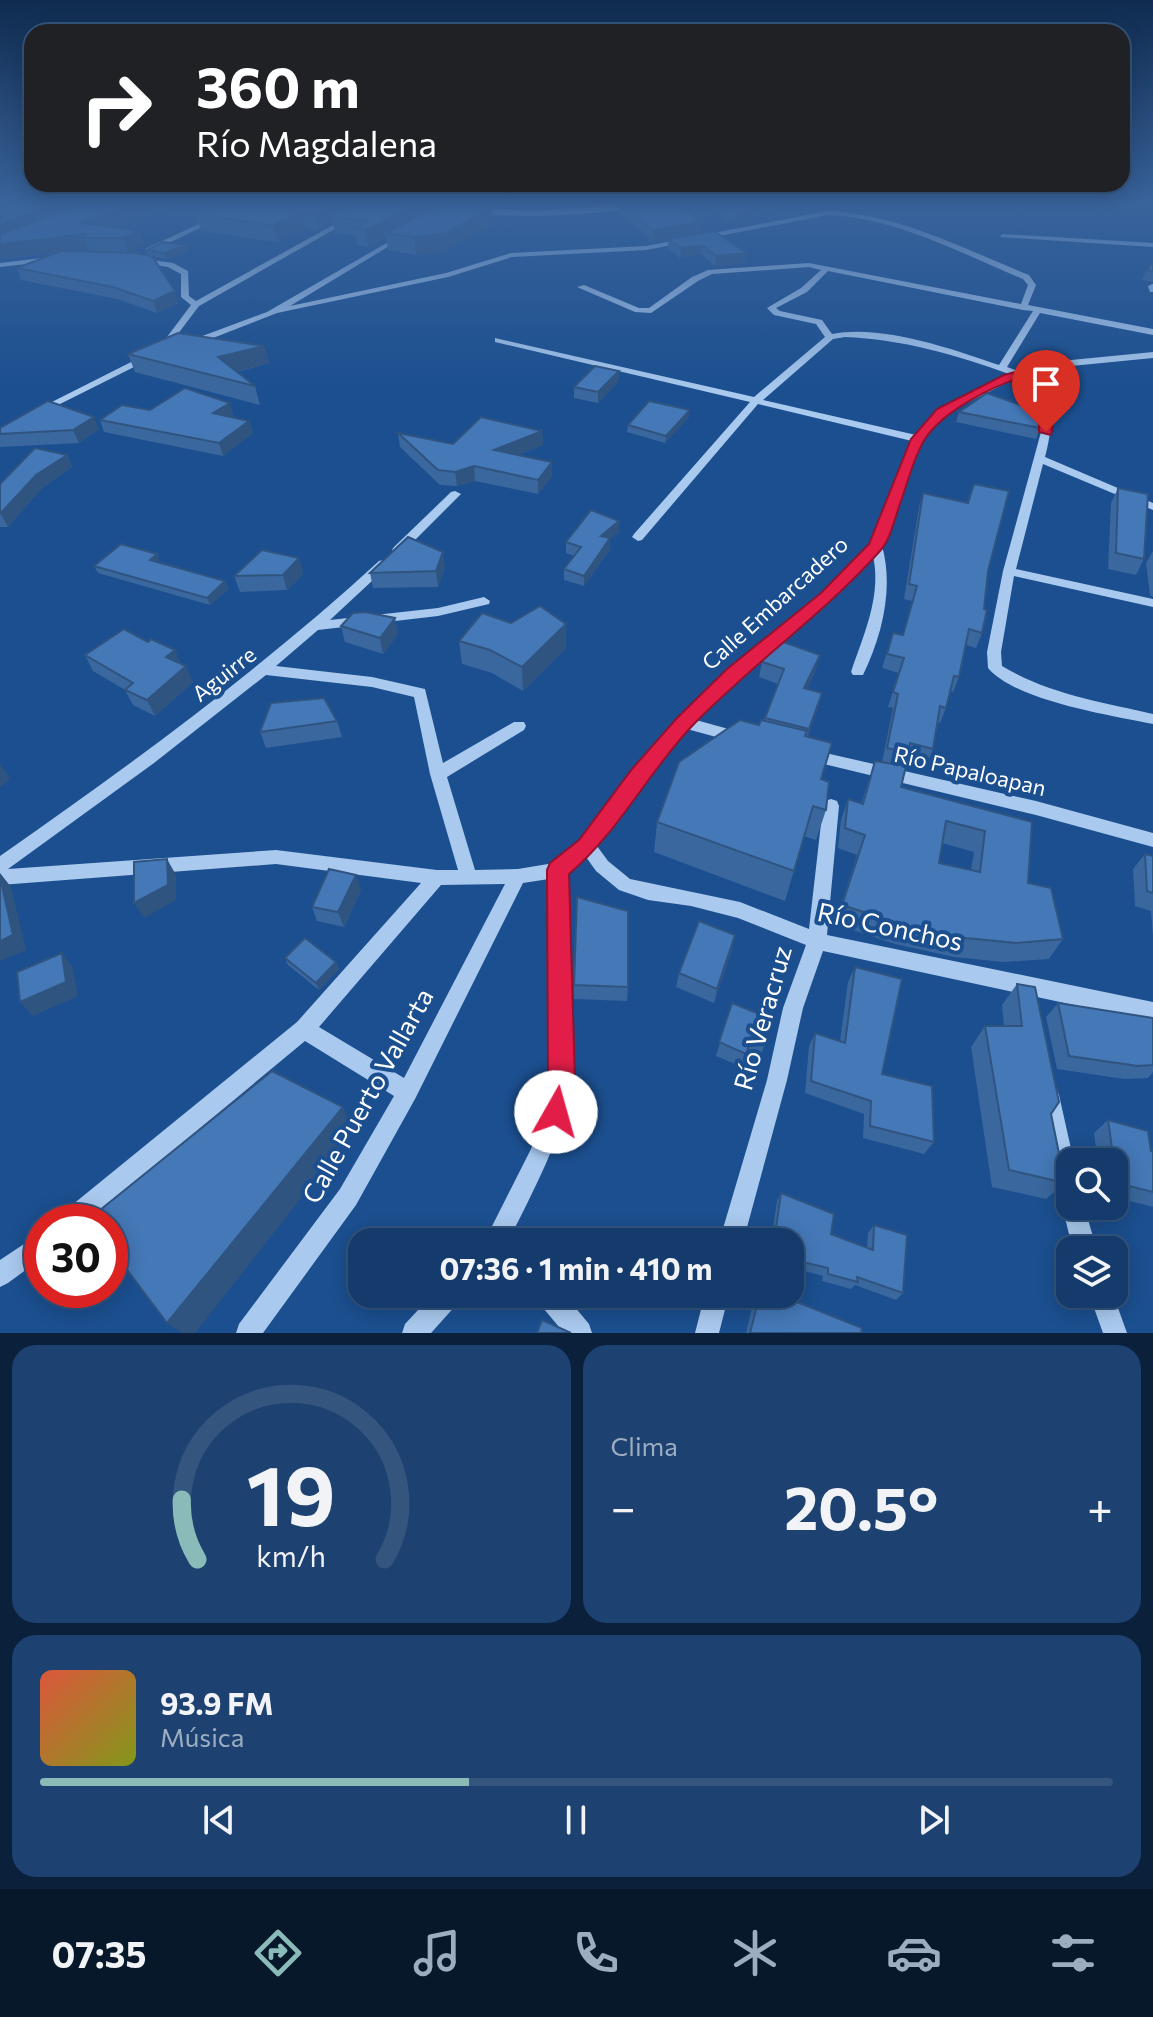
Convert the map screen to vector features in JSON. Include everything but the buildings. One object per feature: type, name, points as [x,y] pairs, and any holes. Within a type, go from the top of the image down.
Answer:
[{"type":"street","points":[[168,266],[180,268],[185,273],[185,297],[196,304]]},
{"type":"street","points":[[160,352],[196,304],[261,266]]},
{"type":"street","points":[[33,414],[160,352],[251,323],[352,266]]},
{"type":"street","points":[[276,311],[448,275],[476,266]]},
{"type":"street","points":[[581,287],[638,310],[651,311],[695,279],[711,272],[776,266]]},
{"type":"street","points":[[813,266],[1153,332]]},
{"type":"street","points":[[1000,266],[1026,277],[1032,285],[1023,308]]},
{"type":"street","points":[[828,267],[804,290],[771,308],[777,313],[819,322],[830,337]]},
{"type":"street","points":[[1002,368],[1037,311]]},
{"type":"street","points":[[638,537],[756,401],[839,332],[863,334],[1024,373],[1045,405],[1046,432],[1009,571],[994,652],[995,668],[1015,682],[1040,692],[1153,719]]},
{"type":"street","points":[[498,340],[918,439]]},
{"type":"street","name":"Calle Embarcadero","points":[[558,870],[587,846],[640,774],[684,723],[733,674],[827,597],[876,546],[918,439],[942,412],[1024,373],[1153,355]]},
{"type":"street","points":[[1041,459],[1153,507]]},
{"type":"street","name":"Aguirre","points":[[0,865],[157,753],[266,670],[319,626],[455,494]]},
{"type":"street","points":[[858,672],[882,587],[883,565],[876,546]]},
{"type":"street","points":[[1009,571],[1153,603]]},
{"type":"street","points":[[319,626],[438,612],[484,601]]},
{"type":"street","points":[[266,670],[412,689],[420,693],[438,774],[468,876]]},
{"type":"street","points":[[684,723],[760,743]]},
{"type":"street","points":[[438,774],[519,726]]},
{"type":"street","name":"Río Papaloapan","points":[[790,751],[1036,808],[1153,840]]},
{"type":"street","name":"Río Veracruz","points":[[735,1228],[777,1080],[793,1008],[817,941],[831,806]]},
{"type":"street","name":"Río Conchos","points":[[587,846],[602,866],[625,885],[740,910],[817,941],[1153,1012]]},
{"type":"street","points":[[0,877],[276,857],[437,878],[518,876],[558,870],[562,1081],[556,1112],[540,1155],[507,1228]]},
{"type":"street","name":"Calle Puerto Vallarta","points":[[248,1333],[348,1197],[408,1092],[518,876]]},
{"type":"street","points":[[91,1204],[304,1029],[437,878]]},
{"type":"street","points":[[1027,985],[1033,1014]]},
{"type":"street","points":[[304,1029],[408,1092]]},
{"type":"street","points":[[1045,1073],[1060,1148]]},
{"type":"street","points":[[0,1275],[24,1257]]},
{"type":"street","points":[[414,1333],[436,1308]]},
{"type":"street","points":[[559,1308],[580,1333]]},
{"type":"street","points":[[707,1333],[713,1308]]},
{"type":"street","points":[[1106,1308],[1115,1333]]},
{"type":"route","points":[[556,1112],[562,1081],[558,870],[587,846],[640,774],[684,723],[733,674],[827,597],[876,546],[918,439],[942,412],[991,385],[1030,371],[1045,405],[1046,432]]}]
